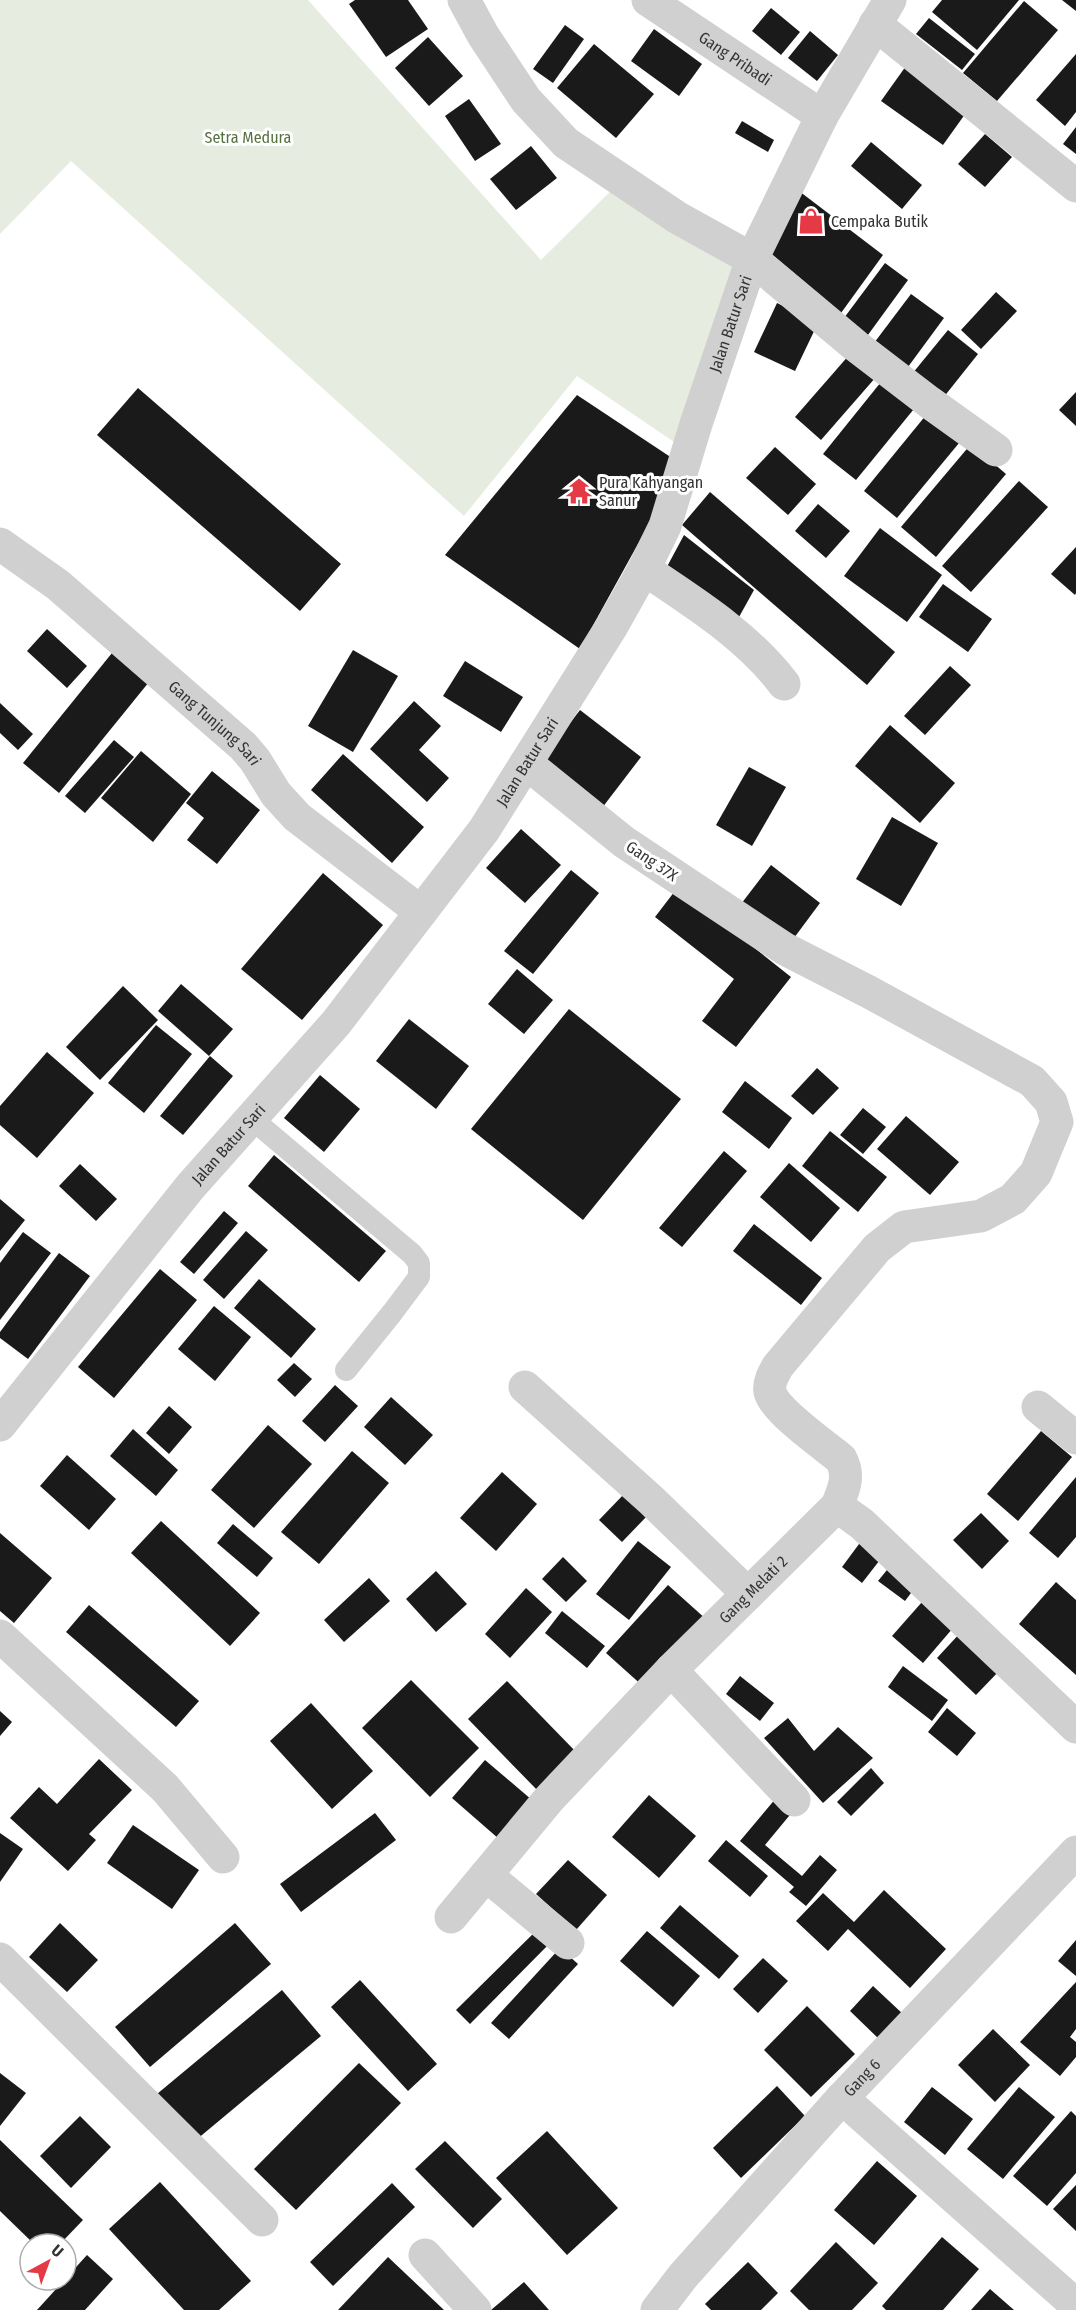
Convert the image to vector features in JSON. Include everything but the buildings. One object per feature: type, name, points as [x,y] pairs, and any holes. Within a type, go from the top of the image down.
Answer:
[{"type":"street","points":[[464,0],[483,35],[526,100],[566,143],[678,218],[752,259],[865,353],[996,450]]},
{"type":"street","name":"Gang Pribadi","points":[[648,0],[822,116]]},
{"type":"street","points":[[882,12],[1076,186]]},
{"type":"street","name":"Jalan Batur Sari","points":[[0,1425],[190,1187],[336,1023],[484,830],[526,764],[612,626],[665,526],[696,424],[752,259],[822,116],[882,12]]},
{"type":"street","name":"Gang Tunjung Sari","points":[[0,544],[57,585],[243,746],[255,760],[276,794],[309,828],[422,912]]},
{"type":"street","points":[[644,569],[698,605],[756,653],[784,684]]},
{"type":"street","name":"Gang 37X","points":[[526,764],[624,842],[785,949],[879,997],[1032,1081],[1051,1102],[1057,1122],[1036,1173],[1013,1199],[981,1216],[904,1227],[877,1248],[778,1366],[771,1379],[770,1391],[778,1408],[841,1459],[846,1469],[846,1482],[837,1506]]},
{"type":"street","points":[[525,1387],[651,1500],[748,1594]]},
{"type":"street","points":[[1038,1407],[1076,1438]]},
{"type":"street","points":[[837,1506],[862,1524],[1076,1727]]},
{"type":"street","name":"Gang Melati 2","points":[[451,1917],[549,1799],[671,1670],[837,1506]]},
{"type":"street","points":[[0,1636],[165,1788],[223,1857]]},
{"type":"street","points":[[671,1670],[794,1800]]},
{"type":"street","name":"Gang 6","points":[[657,2310],[683,2276],[842,2098],[1076,1852]]},
{"type":"street","points":[[486,1875],[568,1943]]},
{"type":"street","points":[[0,1959],[261,2220]]},
{"type":"street","points":[[842,2098],[1076,2305]]},
{"type":"street","points":[[425,2255],[474,2310]]},
{"type":"lane","points":[[252,1119],[412,1254],[419,1263],[419,1277],[346,1370]]},
{"type":"green space","name":"Setra Medura","points":[[0,0],[308,0],[541,260],[629,173],[739,251],[674,442],[577,376],[464,516],[71,161],[0,234]]},
{"type":"place","name":"Cempaka Butik","points":[[811,221]]},
{"type":"place","name":"Pura Kahyangan Sanur","points":[[579,491]]}]
